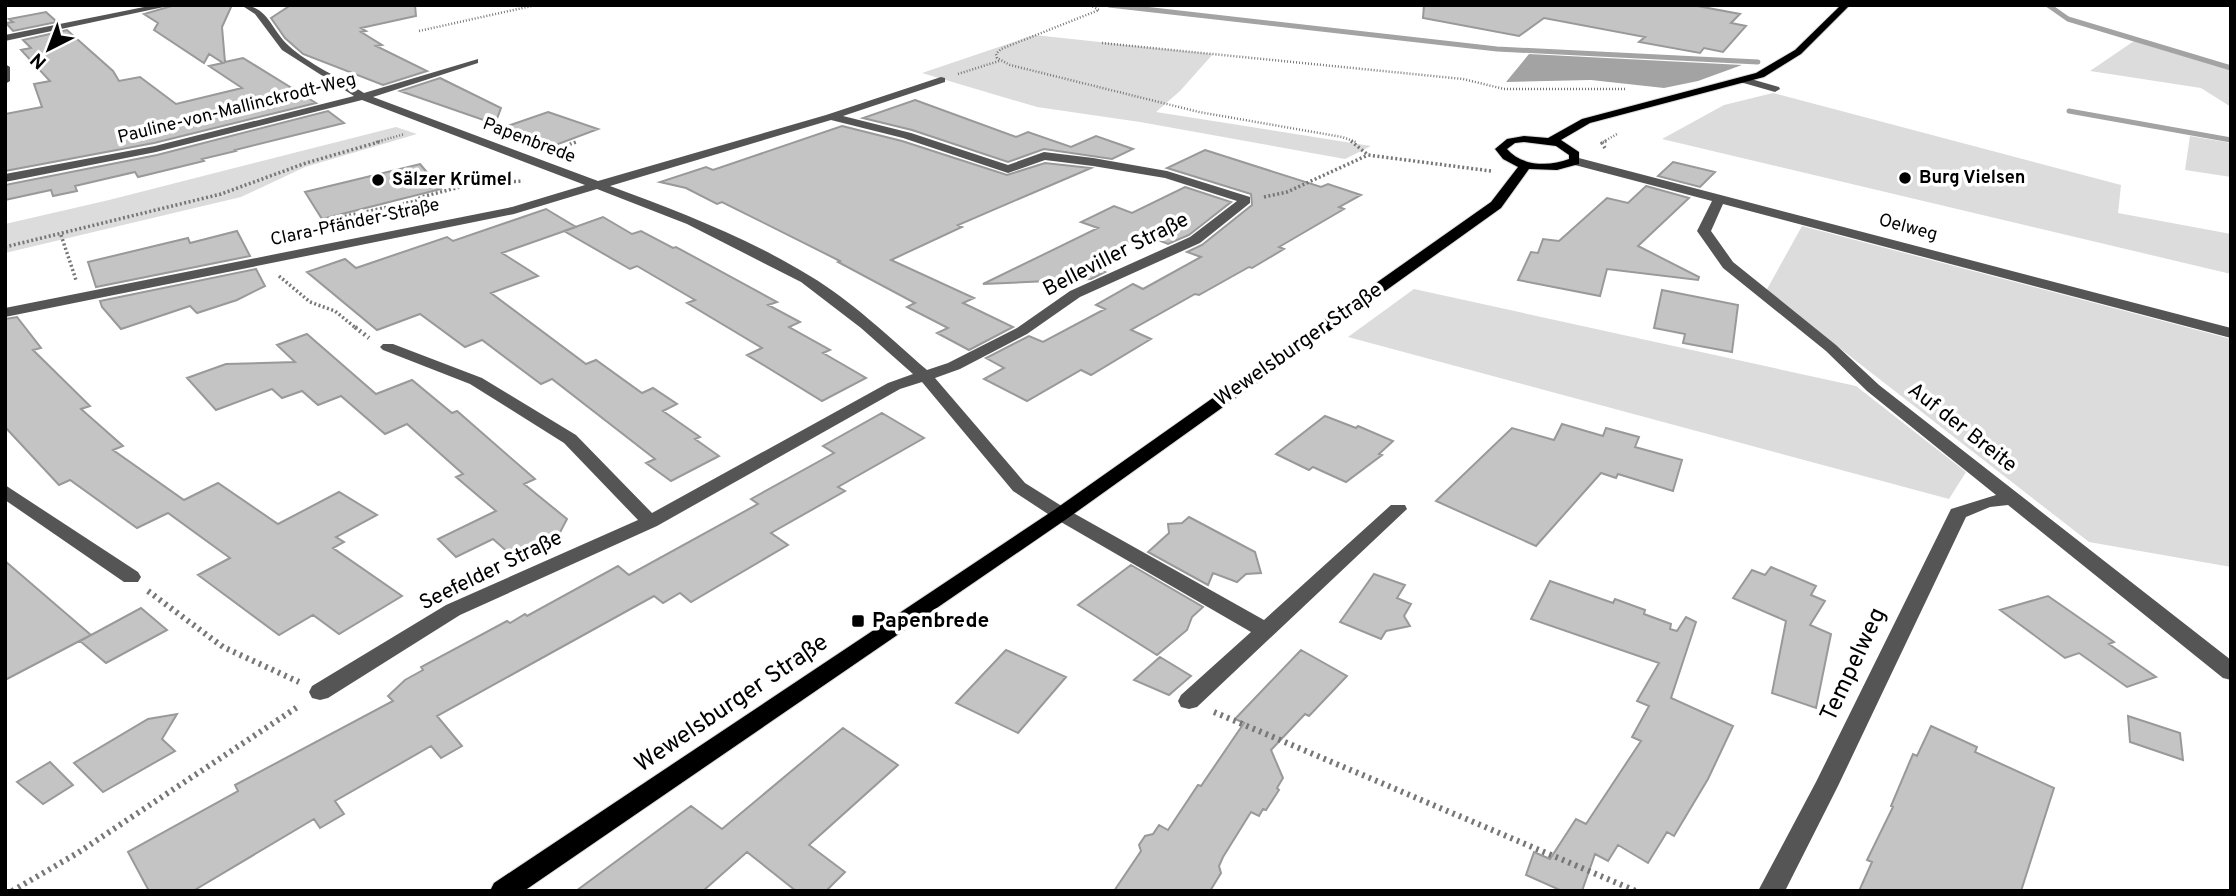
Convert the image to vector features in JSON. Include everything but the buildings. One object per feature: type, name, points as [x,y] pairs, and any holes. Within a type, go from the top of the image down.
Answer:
[{"type":"main road","points":[[1551,141],[1586,121],[1760,75],[1798,52],[1846,5]]},
{"type":"main road","points":[[1517,139],[1551,141],[1568,148],[1575,154],[1575,160],[1560,166],[1526,164],[1504,154],[1501,149],[1505,143],[1517,139]]},
{"type":"main road","name":"Wewelsburger Straße","points":[[503,891],[1061,514],[1496,205],[1526,164]]},
{"type":"street","points":[[5,38],[169,5]]},
{"type":"street","name":"Papenbrede","points":[[245,5],[258,12],[285,48],[363,97],[692,221],[806,279],[866,325],[925,376],[1019,487],[1061,514]]},
{"type":"street","name":"Pauline-von-Mallinckrodt-Weg","points":[[5,178],[156,149],[363,97],[474,61]]},
{"type":"street","points":[[5,67],[5,81]]},
{"type":"street","name":"Clara-Pfänder-Straße","points":[[5,313],[270,261],[551,199],[830,117],[941,80]]},
{"type":"street","points":[[1744,80],[1775,89]]},
{"type":"street","name":"Belleviller Straße","points":[[830,117],[906,135],[1008,169],[1044,156],[1080,160],[1167,175],[1246,200],[1195,240],[1075,294],[1022,331],[954,366],[925,376]]},
{"type":"street","name":"Oelweg","points":[[1575,160],[2231,334]]},
{"type":"street","name":"Auf der Breite","points":[[1718,199],[1704,231],[1728,265],[1831,348],[1873,388],[2231,672]]},
{"type":"street","points":[[388,347],[476,381],[570,439],[650,522]]},
{"type":"street","name":"Seefelder Straße","points":[[320,692],[453,610],[650,522],[894,386],[925,376]]},
{"type":"street","points":[[5,491],[131,577]]},
{"type":"street","name":"Tempelweg","points":[[1771,891],[1826,786],[1958,513],[1986,502],[2014,498]]},
{"type":"street","points":[[1189,701],[1398,509]]},
{"type":"street","points":[[1061,514],[1266,631]]},
{"type":"path","points":[[419,31],[536,5]]},
{"type":"path","points":[[999,61],[996,54],[1001,50],[1099,10],[1090,5]]},
{"type":"path","points":[[1102,43],[1463,79],[1504,89],[1609,88],[1646,91],[1670,99]]},
{"type":"path","points":[[941,80],[999,61],[1199,112],[1332,135],[1357,143],[1368,155]]},
{"type":"path","points":[[1608,170],[1615,160],[1602,143],[1624,130]]},
{"type":"path","points":[[5,247],[221,194],[306,163],[416,131]]},
{"type":"path","points":[[574,142],[578,143],[576,149]]},
{"type":"path","points":[[1287,192],[1368,155],[1492,171]]},
{"type":"path","points":[[323,230],[318,222],[521,172]]},
{"type":"path","points":[[482,181],[523,181],[533,184],[551,199]]},
{"type":"path","points":[[388,206],[394,214]]},
{"type":"path","points":[[61,235],[81,298]]},
{"type":"path","points":[[270,261],[276,274],[310,302],[335,311],[364,335],[388,347]]},
{"type":"path","points":[[131,577],[223,647],[320,692]]},
{"type":"path","points":[[12,891],[76,854],[320,692]]},
{"type":"path","points":[[1189,701],[1636,891]]},
{"type":"shaded area","points":[[1034,35],[1213,54],[1180,91],[1156,112],[1371,146],[1345,159],[1140,122],[1037,107],[922,73]]},
{"type":"shaded area","points":[[2134,41],[2231,69],[2231,107],[2201,88],[2090,71]]},
{"type":"shaded area","points":[[1529,54],[1742,65],[1698,81],[1664,88],[1591,80],[1506,82]]},
{"type":"shaded area","points":[[1773,93],[2121,185],[2118,213],[2231,234],[2231,274],[1662,139],[1724,105]]},
{"type":"shaded area","points":[[396,127],[417,134],[305,167],[241,197],[5,253],[5,224]]},
{"type":"shaded area","points":[[2190,136],[2231,143],[2231,177],[2185,170]]},
{"type":"shaded area","points":[[1802,226],[2231,339],[2231,567],[2089,542],[1766,291]]},
{"type":"shaded area","points":[[1414,289],[1856,386],[1966,472],[1949,499],[1348,337]]},
{"type":"waterway","points":[[1109,5],[1497,49],[1758,62]]},
{"type":"waterway","points":[[2048,5],[2068,19],[2231,68]]},
{"type":"waterway","points":[[2069,111],[2231,140]]},
{"type":"place","name":"Burg Vielsen","points":[[1905,178]]},
{"type":"place","name":"Sälzer Krümel","points":[[378,180]]},
{"type":"place","name":"Papenbrede","points":[[858,621]]}]
